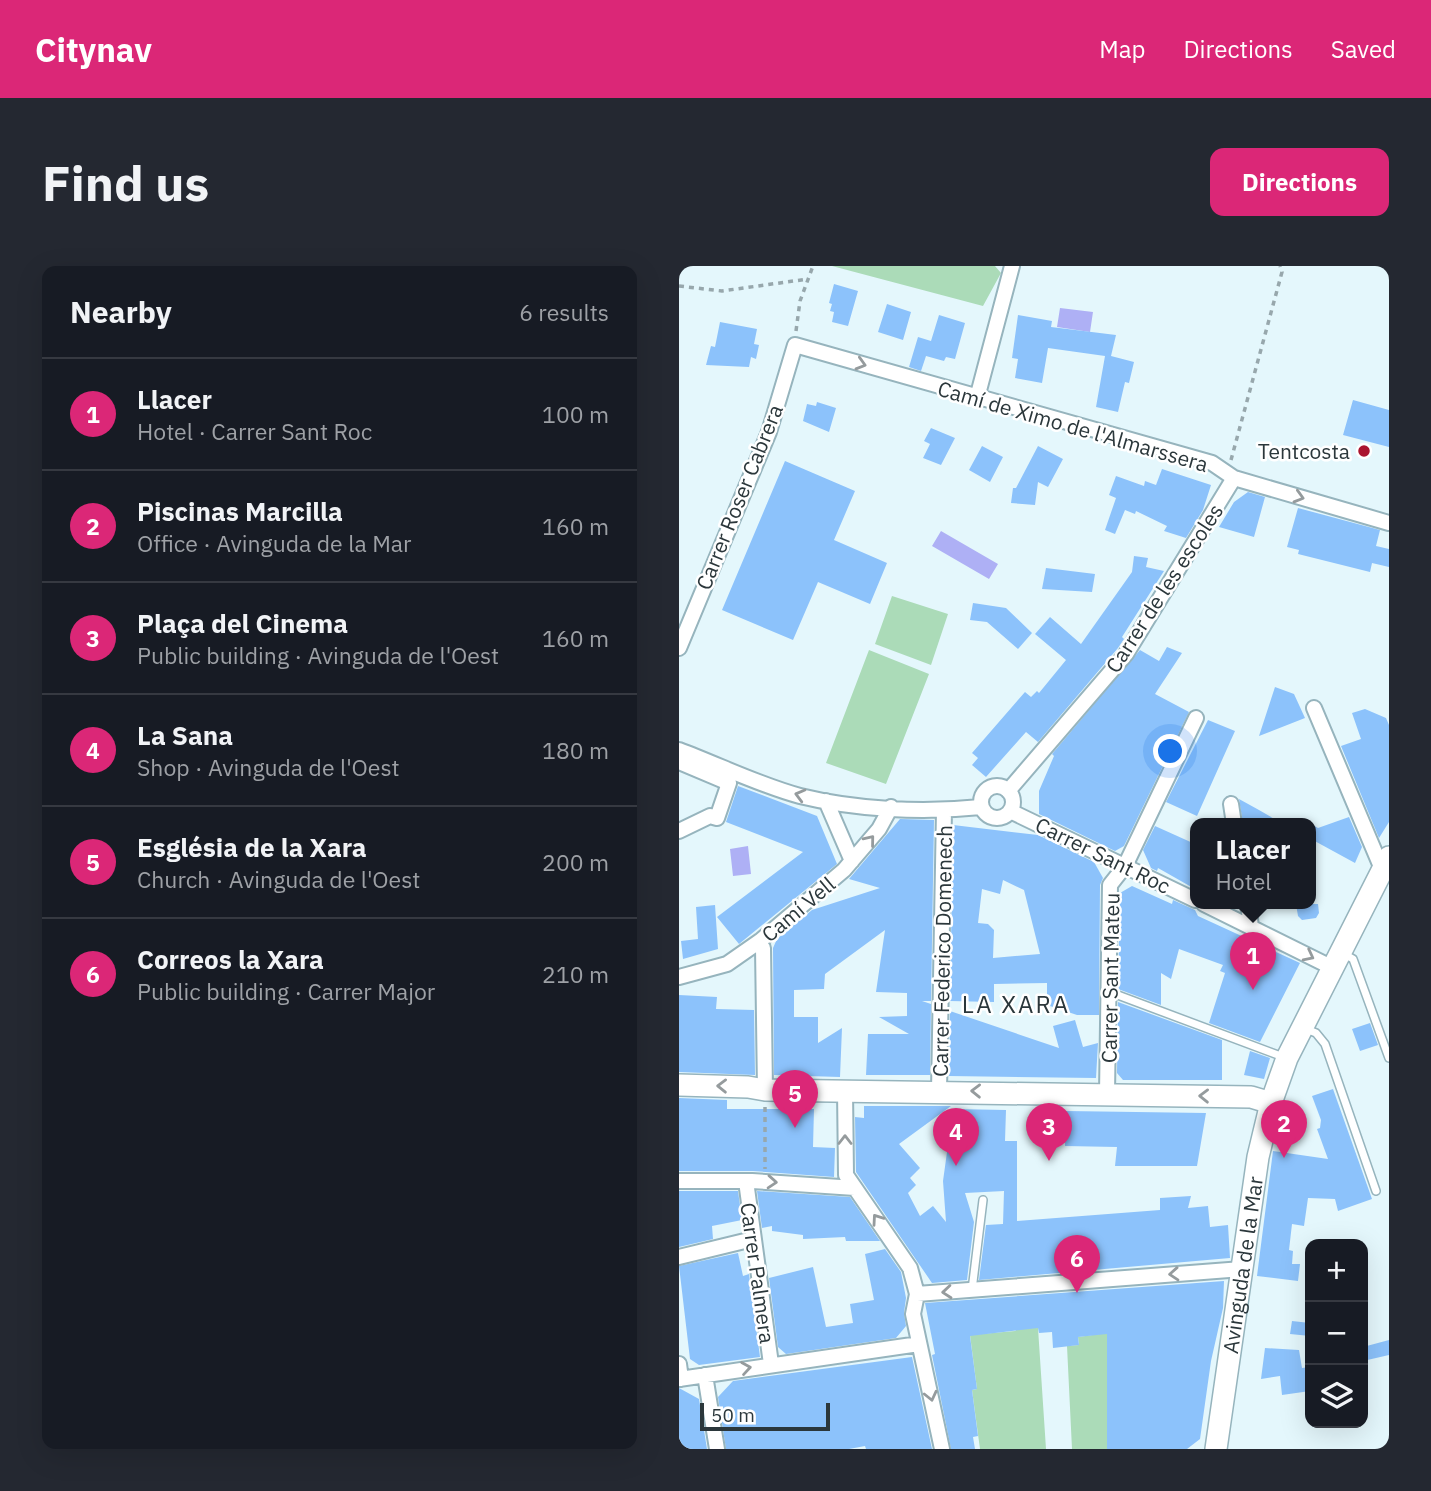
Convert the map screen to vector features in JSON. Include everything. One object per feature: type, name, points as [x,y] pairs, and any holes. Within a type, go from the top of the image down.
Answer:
[{"type":"main road","name":"Avinguda de la Mar","points":[[1216,1449],[1258,1157],[1271,1103],[1287,1058],[1386,863]]},
{"type":"main road","points":[[679,1085],[765,1090],[1251,1097],[1271,1103]]},
{"type":"street","points":[[978,398],[1012,266]]},
{"type":"street","name":"Camí de Ximo de l'Almarssera","points":[[795,345],[1212,463],[1230,476],[1389,523]]},
{"type":"street","name":"Carrer Roser Cabrera","points":[[679,648],[769,432],[795,345]]},
{"type":"street","name":"Carrer de les escoles","points":[[1008,791],[1126,654],[1230,476]]},
{"type":"street","points":[[1314,708],[1386,863]]},
{"type":"street","name":"Carrer Sant Mateu","points":[[1107,1094],[1110,885],[1125,866],[1196,718]]},
{"type":"street","points":[[679,750],[798,795],[826,801],[944,810],[981,807]]},
{"type":"street","points":[[679,762],[729,783],[717,818],[710,816],[696,826],[679,831]]},
{"type":"street","points":[[999,786],[1008,791],[1013,801],[1010,811],[997,818],[987,815],[981,807],[982,796],[989,788],[999,786]]},
{"type":"street","points":[[826,801],[852,861]]},
{"type":"street","points":[[1231,804],[1233,818]]},
{"type":"street","name":"Camí Vell","points":[[679,977],[712,969],[740,956],[824,890],[879,829],[891,807]]},
{"type":"street","name":"Carrer Federico Domenech","points":[[939,1091],[944,810]]},
{"type":"street","name":"Carrer Sant Roc","points":[[1010,811],[1190,898]]},
{"type":"street","points":[[1213,909],[1251,927],[1335,959]]},
{"type":"street","points":[[1249,909],[1251,927]]},
{"type":"street","points":[[763,948],[765,1090]]},
{"type":"street","points":[[845,1090],[845,1170],[907,1263],[917,1294],[913,1314],[942,1449]]},
{"type":"street","points":[[679,1181],[745,1181],[855,1188]]},
{"type":"street","name":"Carrer Palmera","points":[[745,1181],[771,1364]]},
{"type":"street","points":[[679,1257],[753,1238]]},
{"type":"street","points":[[917,1294],[1242,1269]]},
{"type":"street","points":[[679,1364],[680,1379],[919,1344]]},
{"type":"street","points":[[705,1375],[717,1449]]},
{"type":"lane","points":[[1335,959],[1353,958],[1389,1058]]},
{"type":"lane","points":[[1108,991],[1287,1058]]},
{"type":"lane","points":[[1302,1027],[1316,1033],[1325,1044],[1376,1191]]},
{"type":"lane","points":[[971,1290],[983,1200]]},
{"type":"path","points":[[795,345],[800,301],[813,266]]},
{"type":"path","points":[[1230,476],[1282,272],[1280,266]]},
{"type":"path","points":[[679,286],[722,291],[808,279]]},
{"type":"path","points":[[765,1090],[765,1182]]},
{"type":"green space","points":[[832,266],[995,266],[1001,273],[983,306]]},
{"type":"green space","points":[[892,596],[948,614],[931,665],[875,644]]},
{"type":"green space","points":[[869,650],[929,674],[886,784],[826,763]]},
{"type":"green space","points":[[1037,1313],[1046,1449],[980,1449],[972,1390],[977,1389],[970,1335],[1015,1331]]},
{"type":"green space","points":[[1107,1333],[1107,1449],[1072,1449],[1067,1346],[1079,1345],[1078,1337]]},
{"type":"water","points":[[1060,308],[1093,312],[1090,332],[1057,327]]},
{"type":"water","points":[[941,531],[998,564],[989,579],[932,546]]},
{"type":"water","points":[[748,846],[751,874],[733,876],[730,849]]},
{"type":"building","points":[[834,284],[858,291],[848,326],[832,322],[834,312],[830,311],[832,304],[829,303]]},
{"type":"building","points":[[887,304],[911,312],[903,340],[878,332]]},
{"type":"building","points":[[939,315],[965,323],[955,359],[946,357],[944,361],[926,356],[921,371],[909,367],[918,337],[931,341]]},
{"type":"building","points":[[1018,315],[1052,321],[1051,327],[1116,335],[1111,356],[1134,362],[1129,383],[1125,382],[1118,412],[1096,407],[1105,356],[1048,348],[1042,383],[1015,378],[1018,359],[1012,358]]},
{"type":"building","points":[[720,322],[757,329],[754,344],[759,345],[756,359],[751,357],[749,367],[706,365],[711,346],[715,347]]},
{"type":"building","points":[[1353,400],[1389,410],[1389,447],[1343,435]]},
{"type":"building","points":[[817,402],[836,408],[829,432],[803,421],[807,404],[816,406]]},
{"type":"building","points":[[931,428],[955,438],[941,465],[923,458],[930,444],[924,441]]},
{"type":"building","points":[[982,446],[1003,457],[990,482],[969,470]]},
{"type":"building","points":[[1038,446],[1063,459],[1048,487],[1038,482],[1035,505],[1011,503],[1013,488],[1016,488]]},
{"type":"building","points":[[785,461],[855,491],[834,540],[887,563],[870,604],[818,582],[793,640],[722,610]]},
{"type":"building","points":[[1162,469],[1211,485],[1203,510],[1186,538],[1164,531],[1167,526],[1136,511],[1135,514],[1125,510],[1115,534],[1105,530],[1116,498],[1109,495],[1116,476],[1144,486],[1145,481],[1156,485]]},
{"type":"building","points":[[1248,492],[1265,497],[1254,537],[1219,527],[1234,502]]},
{"type":"building","points":[[1298,508],[1380,530],[1376,546],[1389,549],[1389,567],[1372,563],[1370,572],[1298,554],[1299,550],[1287,547]]},
{"type":"building","points":[[1134,556],[1148,558],[1146,567],[1164,571],[1122,637],[1124,639],[1118,648],[1038,742],[1026,732],[986,777],[972,765],[978,758],[972,753],[1025,692],[1031,697],[1037,691],[1039,693],[1066,660],[1035,634],[1050,617],[1081,644],[1132,572]]},
{"type":"building","points":[[1046,568],[1095,574],[1092,592],[1042,589]]},
{"type":"building","points":[[973,603],[1006,608],[1032,633],[1018,649],[987,622],[970,620]]},
{"type":"building","points":[[1167,647],[1182,653],[1155,694],[1189,712],[1124,846],[1115,851],[1039,814],[1039,791],[1054,756],[1052,754],[1140,650],[1159,661]]},
{"type":"building","points":[[1275,687],[1294,694],[1305,718],[1259,736]]},
{"type":"building","points":[[1365,709],[1386,718],[1389,725],[1389,822],[1379,838],[1341,746],[1361,739],[1352,713]]},
{"type":"building","points":[[1208,720],[1235,731],[1197,816],[1166,802]]},
{"type":"building","points":[[738,786],[817,816],[837,864],[739,944],[717,917],[803,852],[726,822]]},
{"type":"building","points":[[1239,799],[1273,818],[1242,818]]},
{"type":"building","points":[[1349,817],[1362,847],[1355,863],[1316,842],[1316,827]]},
{"type":"building","points":[[900,819],[934,820],[931,1001],[922,1001],[931,1004],[930,1075],[866,1075],[868,1034],[909,1034],[879,1017],[907,1016],[907,993],[876,992],[885,930],[825,974],[824,989],[794,990],[794,1017],[818,1017],[818,1043],[842,1028],[840,1077],[774,1075],[773,948],[777,939],[812,910],[880,888],[849,879]]},
{"type":"building","points":[[953,825],[1038,835],[1094,862],[1103,878],[1100,885],[1099,1015],[1077,1015],[1047,1005],[1047,983],[994,984],[994,1002],[950,1001]],"holes":[[[1003,880],[1024,890],[1040,954],[993,958],[994,930],[988,924],[978,923],[982,889],[1000,894]]]},
{"type":"building","points":[[1155,826],[1190,842],[1190,886],[1158,868],[1157,871],[1151,868],[1143,850]]},
{"type":"building","points":[[1132,886],[1172,904],[1173,900],[1195,910],[1198,916],[1300,963],[1260,1042],[1209,1023],[1225,973],[1220,971],[1223,965],[1179,949],[1171,979],[1161,973],[1161,1005],[1118,989],[1120,893]]},
{"type":"building","points":[[1318,904],[1319,913],[1316,918],[1302,920],[1297,909],[1316,909]]},
{"type":"building","points":[[715,905],[718,949],[683,959],[681,941],[698,939],[696,907]]},
{"type":"building","points":[[679,995],[717,997],[716,1009],[754,1010],[755,1075],[679,1072]]},
{"type":"building","points":[[1118,1002],[1222,1040],[1222,1080],[1123,1080],[1117,1073]]},
{"type":"building","points":[[950,1011],[1059,1048],[1053,1026],[1075,1020],[1083,1047],[1098,1043],[1096,1078],[949,1076]]},
{"type":"building","points":[[1370,1023],[1378,1045],[1360,1051],[1352,1029]]},
{"type":"building","points":[[1250,1051],[1270,1058],[1264,1079],[1244,1075]]},
{"type":"building","points":[[1333,1089],[1372,1199],[1338,1211],[1335,1199],[1308,1198],[1304,1226],[1292,1224],[1289,1250],[1293,1251],[1292,1264],[1300,1264],[1298,1281],[1257,1276],[1273,1151],[1328,1159],[1317,1129],[1320,1128],[1321,1120],[1312,1096]]},
{"type":"building","points":[[679,1098],[727,1100],[727,1109],[814,1109],[813,1147],[835,1148],[834,1177],[753,1171],[679,1171]]},
{"type":"building","points":[[864,1106],[951,1106],[899,1144],[920,1168],[910,1178],[916,1185],[908,1193],[920,1216],[933,1206],[946,1222],[943,1181],[953,1109],[1006,1110],[1005,1141],[1017,1141],[1017,1221],[1160,1210],[1160,1198],[1191,1196],[1188,1208],[1208,1206],[1210,1227],[1228,1225],[1230,1258],[979,1280],[986,1225],[1003,1224],[1004,1191],[965,1193],[974,1222],[967,1280],[932,1283],[856,1172],[855,1117],[864,1118]]},
{"type":"building","points":[[1066,1111],[1206,1113],[1197,1166],[1115,1166],[1117,1147],[1065,1146]]},
{"type":"building","points":[[679,1191],[738,1191],[742,1220],[712,1226],[713,1239],[679,1247]]},
{"type":"building","points":[[757,1191],[850,1197],[880,1241],[846,1241],[845,1237],[803,1239],[803,1235],[772,1231],[772,1226],[762,1228]]},
{"type":"building","points":[[885,1249],[901,1272],[906,1298],[906,1326],[896,1338],[786,1354],[778,1347],[769,1278],[813,1267],[826,1327],[853,1323],[850,1304],[874,1300],[865,1254]]},
{"type":"building","points":[[738,1253],[743,1276],[749,1274],[760,1357],[699,1365],[690,1359],[679,1266]]},
{"type":"building","points":[[1224,1281],[1223,1308],[1211,1361],[1200,1439],[1187,1449],[1107,1449],[1107,1334],[1078,1337],[1079,1345],[1053,1348],[1052,1332],[1039,1333],[1038,1328],[970,1336],[977,1389],[972,1390],[978,1436],[973,1437],[975,1449],[951,1449],[932,1355],[935,1354],[925,1303]]},
{"type":"building","points":[[1292,1321],[1305,1322],[1305,1336],[1290,1334]]},
{"type":"building","points":[[1389,1340],[1389,1355],[1368,1360],[1368,1346]]},
{"type":"building","points":[[1265,1348],[1299,1350],[1302,1368],[1305,1368],[1305,1392],[1282,1395],[1280,1376],[1261,1379]]},
{"type":"building","points":[[912,1357],[932,1449],[866,1449],[865,1446],[849,1449],[726,1449],[718,1397],[733,1381]]},
{"type":"building","points":[[679,1388],[699,1399],[707,1449],[679,1449]]},
{"type":"place","name":"Tentcosta","points":[[1364,451]]},
{"type":"place","name":"Llacer","points":[[1253,990]]},
{"type":"place","name":"Església de la Xara","points":[[795,1128]]},
{"type":"place","name":"Piscinas Marcilla","points":[[1284,1158]]},
{"type":"place","name":"Plaça del Cinema","points":[[1049,1161]]},
{"type":"place","name":"La Sana","points":[[956,1166]]},
{"type":"place","name":"Correos la Xara","points":[[1077,1293]]},
{"type":"district","name":"LA XARA","points":[[1016,1004]]}]
